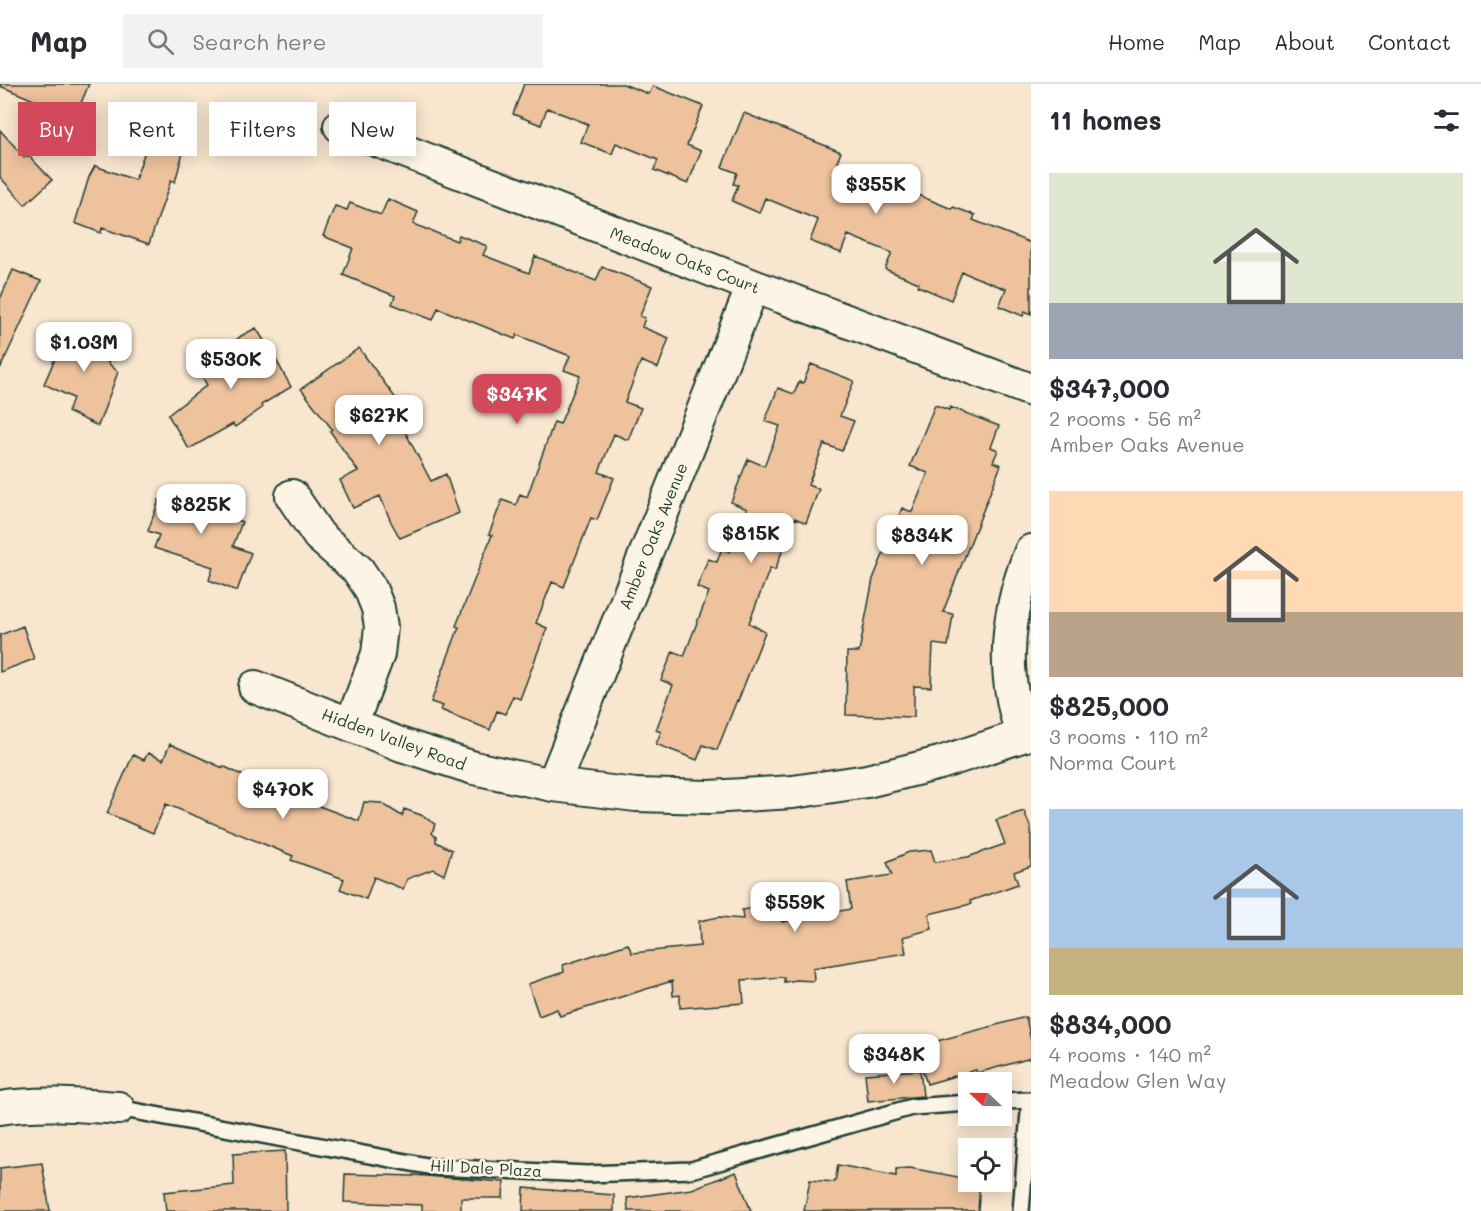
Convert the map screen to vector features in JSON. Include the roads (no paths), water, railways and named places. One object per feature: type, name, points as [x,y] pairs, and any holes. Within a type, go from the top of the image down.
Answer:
[{"type":"street","name":"Meadow Oaks Court","points":[[416,155],[753,286],[1031,390]]},
{"type":"street","name":"Amber Oaks Avenue","points":[[553,785],[753,286]]},
{"type":"street","points":[[292,496],[320,536],[358,570],[370,588],[378,608],[381,627],[378,654],[351,725]]},
{"type":"street","points":[[1027,734],[1012,698],[1009,656],[1012,613],[1031,552]]},
{"type":"street","name":"Hidden Valley Road","points":[[255,687],[402,745],[474,768],[553,785],[636,795],[710,797],[793,792],[867,781],[940,763],[1027,734]]},
{"type":"street","name":"Hill Dale Plaza","points":[[0,1108],[16,1105],[55,1104],[118,1108]]},
{"type":"lane","points":[[1012,1101],[1030,1100],[1021,1211]]},
{"type":"lane","name":"Hill Dale Plaza","points":[[118,1108],[433,1167],[588,1174],[691,1170],[912,1107],[958,1104]]}]
